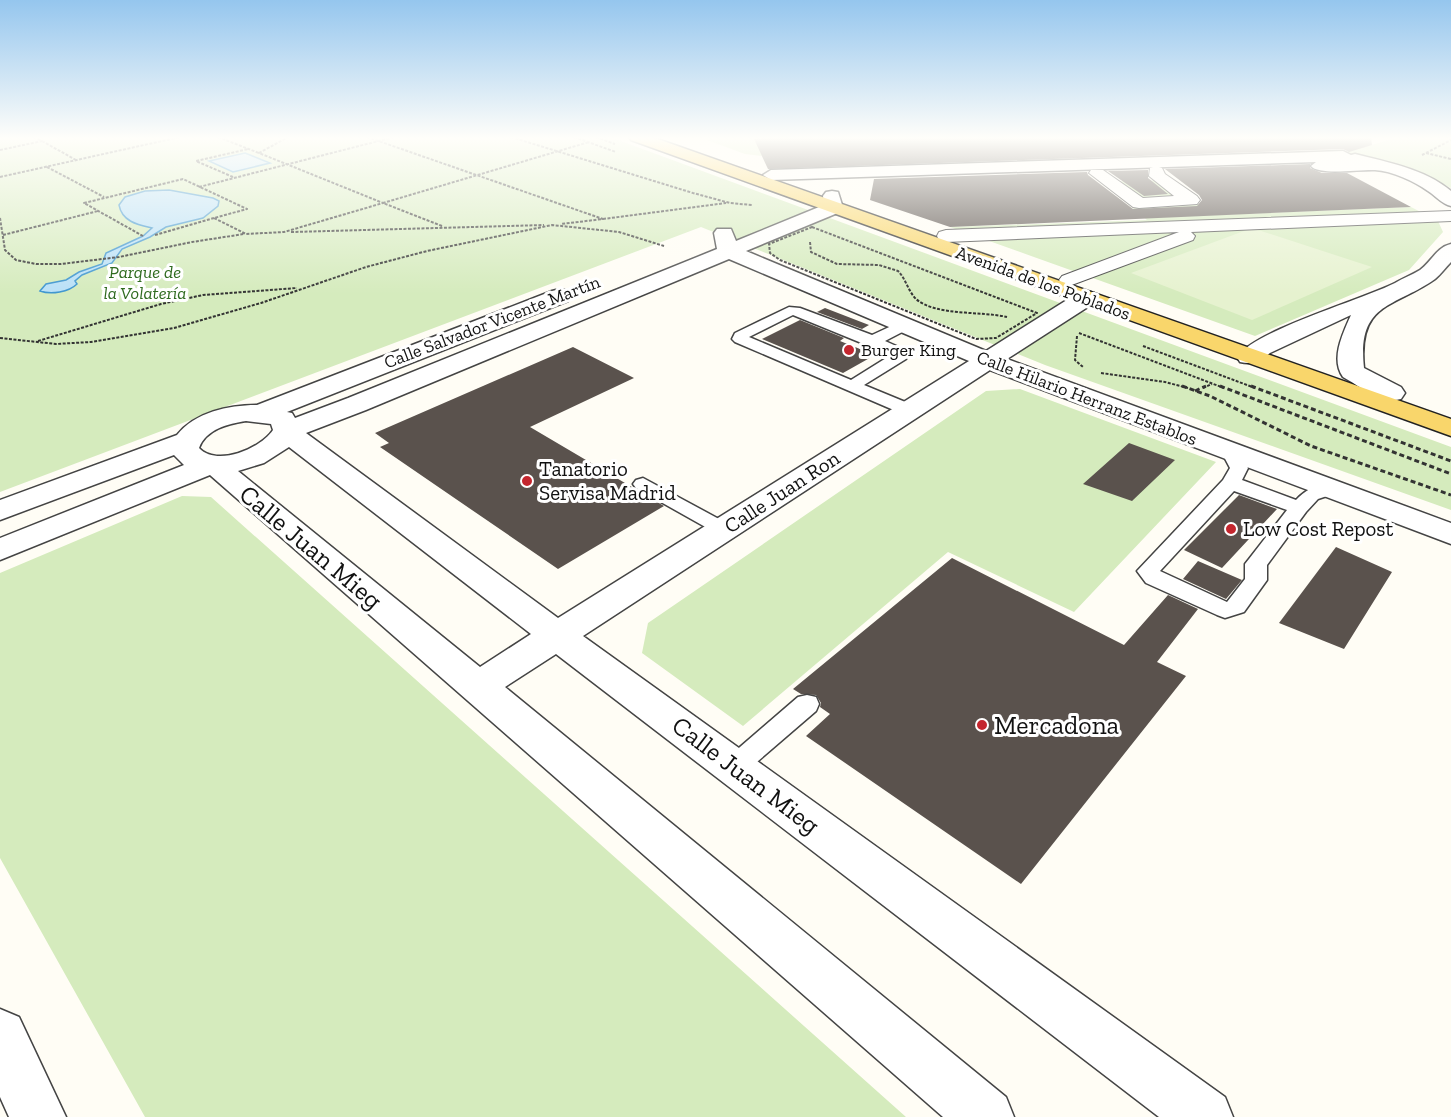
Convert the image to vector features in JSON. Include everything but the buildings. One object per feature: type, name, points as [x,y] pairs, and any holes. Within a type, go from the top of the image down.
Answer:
[{"type":"main road","name":"Avenida de los Poblados","points":[[782,189],[801,196],[841,203],[946,236],[1077,289]]},
{"type":"main road","name":"Avenida de los Poblados","points":[[806,189],[1255,352],[1451,428]]},
{"type":"main road","name":"Avenida de los Poblados","points":[[1255,352],[1451,412]]},
{"type":"street","points":[[841,203],[846,189]]},
{"type":"street","points":[[1120,189],[1139,203],[1191,200],[1176,189]]},
{"type":"street","points":[[1436,189],[1451,201]]},
{"type":"street","name":"Calle Salvador Vicente Martín","points":[[278,425],[357,404],[726,242],[799,203],[801,196]]},
{"type":"street","points":[[1161,202],[1191,226]]},
{"type":"street","name":"Calle Salvador Vicente Martín","points":[[644,263],[726,242],[841,203]]},
{"type":"street","points":[[946,236],[1451,216]]},
{"type":"street","points":[[1077,289],[1217,225]]},
{"type":"street","name":"Calle Hilario Herranz Establos","points":[[726,242],[987,361],[1451,534]]},
{"type":"street","points":[[1255,352],[1346,309],[1379,299],[1428,274],[1450,252]]},
{"type":"street","name":"Calle Salvador Vicente Martín","points":[[278,425],[579,288]]},
{"type":"street","name":"Calle Juan Ron","points":[[478,686],[987,361],[1077,289]]},
{"type":"street","points":[[1379,299],[1362,316],[1350,348],[1352,372],[1392,393]]},
{"type":"street","points":[[0,511],[204,456],[244,460],[260,455],[282,440],[278,425],[246,413],[216,420],[198,429],[204,456]]},
{"type":"street","name":"Calle Juan Mieg","points":[[278,425],[556,636],[1205,1117]]},
{"type":"street","points":[[0,550],[204,456]]},
{"type":"street","name":"Calle Juan Mieg","points":[[204,456],[986,1117]]},
{"type":"street","points":[[0,1036],[38,1117]]},
{"type":"lane","points":[[852,386],[896,360],[900,356],[898,352],[795,311],[789,311],[740,336],[743,341],[909,410]]},
{"type":"lane","points":[[873,341],[904,325]]},
{"type":"lane","points":[[1231,453],[1239,468],[1231,483],[1148,571],[1154,578],[1225,610],[1236,608],[1256,580],[1256,564],[1299,508],[1311,495],[1329,489]]},
{"type":"lane","points":[[1231,483],[1299,508]]},
{"type":"lane","points":[[643,484],[723,529]]},
{"type":"lane","points":[[734,766],[807,704]]},
{"type":"path","points":[[88,189],[105,198]]},
{"type":"path","points":[[141,189],[84,203],[143,236]]},
{"type":"path","points":[[155,235],[247,209],[205,189]]},
{"type":"path","points":[[348,189],[446,228]]},
{"type":"path","points":[[284,232],[430,189]]},
{"type":"path","points":[[517,189],[603,219]]},
{"type":"path","points":[[683,189],[730,203]]},
{"type":"path","points":[[0,338],[33,343],[91,342],[174,328],[261,303],[366,267],[427,251],[552,225],[679,208],[730,203],[753,205]]},
{"type":"path","points":[[3,236],[99,211]]},
{"type":"path","points":[[0,218],[4,250],[12,257],[24,262],[53,265],[103,260],[216,237],[284,232],[552,225],[619,232],[664,246]]},
{"type":"path","points":[[214,218],[246,234]]},
{"type":"path","points":[[812,227],[1037,313],[996,338],[969,337],[780,260],[770,253],[769,244],[799,232],[812,227]]},
{"type":"path","points":[[799,232],[808,237],[811,252],[826,260],[837,264],[891,267],[900,271],[906,279],[908,291],[913,298],[924,304],[994,313],[1010,318]]},
{"type":"path","points":[[891,267],[902,262]]},
{"type":"path","points":[[33,343],[161,304],[203,295],[301,288]]},
{"type":"path","points":[[1017,320],[1023,322]]},
{"type":"path","points":[[1071,330],[1451,474]]},
{"type":"path","points":[[1078,332],[1074,352],[1075,360],[1090,369]]},
{"type":"path","points":[[1098,372],[1165,382],[1195,391],[1311,446],[1451,495]]},
{"type":"path","points":[[1195,391],[1213,383]]},
{"type":"green space","name":"Parque de la Volatería","points":[[0,189],[751,189],[1451,447],[1451,510],[1045,365],[701,227],[0,492]]},
{"type":"green space","points":[[1110,189],[1179,189],[1214,215],[1411,207],[1438,221],[1443,232],[1409,270],[1255,336],[950,227],[1147,220]]},
{"type":"green space","points":[[1252,228],[1372,267],[1252,320],[1131,273]]},
{"type":"green space","points":[[1020,389],[1216,462],[1074,612],[948,552],[743,726],[642,653],[648,623],[986,391]]},
{"type":"green space","points":[[182,496],[211,497],[906,1117],[145,1117],[0,858],[0,573]]},
{"type":"water","points":[[169,190],[213,198],[219,201],[218,206],[203,218],[166,227],[122,249],[112,263],[82,275],[75,281],[77,284],[65,291],[54,293],[40,291],[46,284],[66,280],[79,272],[102,264],[106,253],[143,236],[152,228],[127,219],[119,205],[125,197],[145,191]]},
{"type":"place","name":"Burger King","points":[[849,350]]},
{"type":"place","name":"Tanatorio Servisa Madrid","points":[[527,481]]},
{"type":"place","name":"Low Cost Repost","points":[[1231,529]]},
{"type":"place","name":"Mercadona","points":[[982,725]]}]
